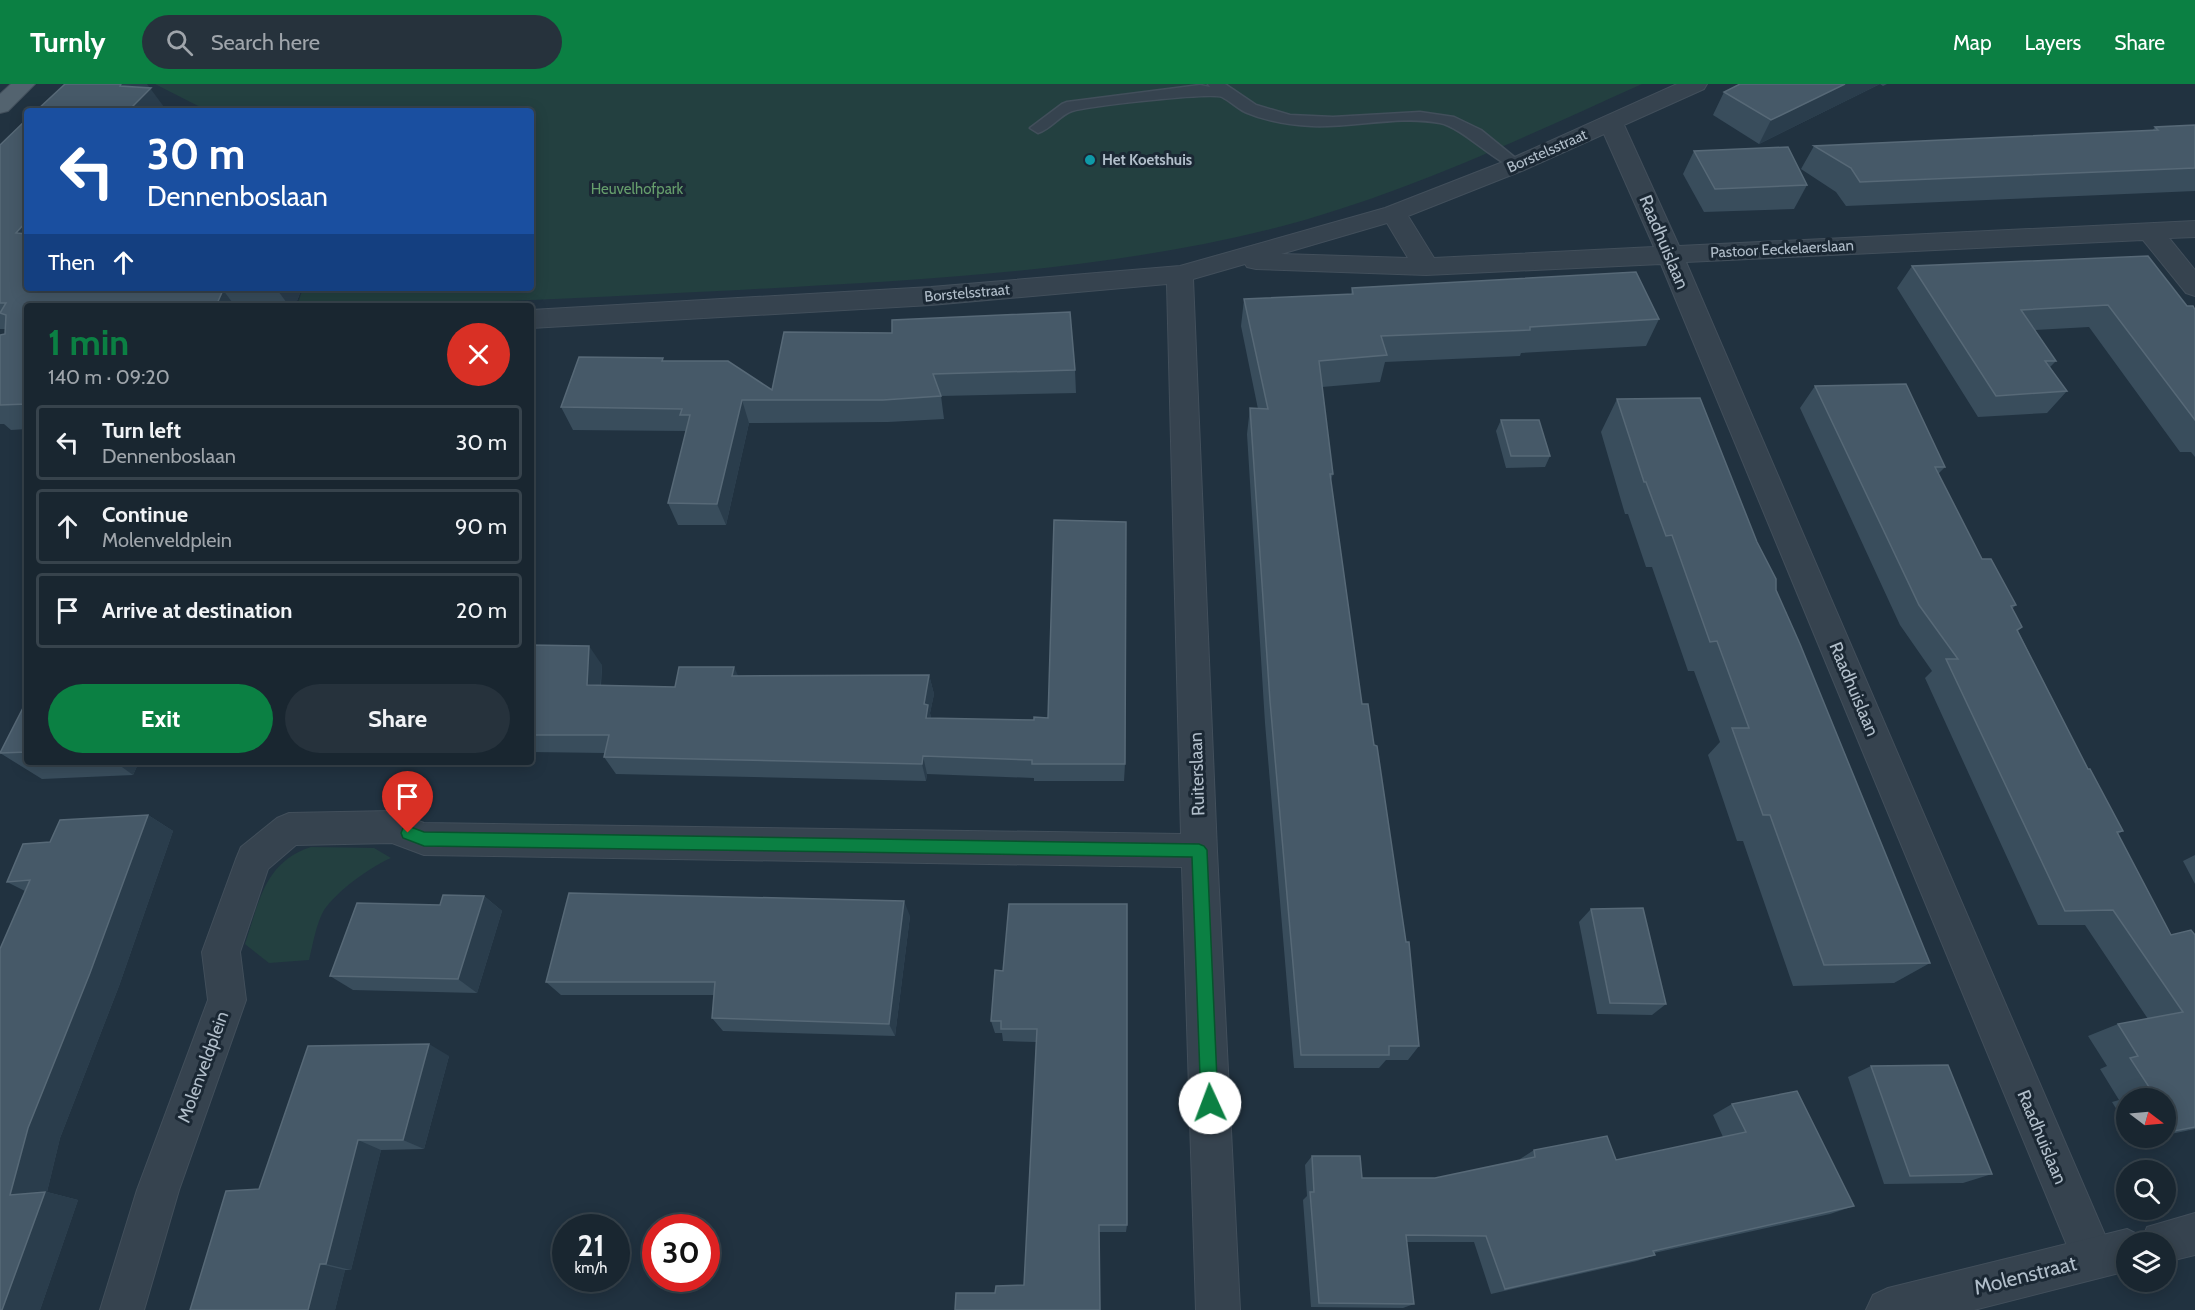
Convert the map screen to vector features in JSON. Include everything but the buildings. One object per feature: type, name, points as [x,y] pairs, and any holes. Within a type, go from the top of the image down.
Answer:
[{"type":"main road","points":[[0,106],[24,84]]},
{"type":"street","name":"Borstelsstraat","points":[[534,319],[931,296],[1180,274],[1394,213],[1516,165],[1696,84]]},
{"type":"street","name":"Raadhuislaan","points":[[1611,123],[2110,1254]]},
{"type":"street","points":[[1394,213],[1426,267]]},
{"type":"street","name":"Pastoor Eeckelaerslaan","points":[[1225,260],[1426,267],[2195,229]]},
{"type":"street","points":[[2150,231],[2195,287]]},
{"type":"street","name":"Ruiterslaan","points":[[1180,274],[1199,850],[1218,1310]]},
{"type":"street","name":"Molenveldplein","points":[[122,1310],[158,1190],[227,1000],[221,952],[254,859],[289,829],[392,827],[424,839],[1199,850]]},
{"type":"street","points":[[2176,1239],[2195,1234]]},
{"type":"street","name":"Molenstraat","points":[[1888,1310],[2110,1254]]},
{"type":"lane","points":[[1038,128],[1067,106],[1221,89],[1254,111],[1300,121],[1353,121],[1411,116],[1447,120],[1482,139],[1516,165]]},
{"type":"green space","name":"Heuvelhofpark","points":[[155,84],[1642,84],[1552,125],[1416,182],[1323,215],[1209,243],[1076,264],[941,278],[739,290],[444,303],[298,303],[302,291],[534,291],[534,108],[202,108]]},
{"type":"green space","points":[[311,847],[374,848],[391,858],[354,880],[324,910],[309,960],[269,963],[245,944],[260,899],[273,873],[295,854]]},
{"type":"place","name":"Het Koetshuis","points":[[1090,160]]},
{"type":"route","points":[[408,833],[424,839],[1199,850],[1210,1103]]}]
